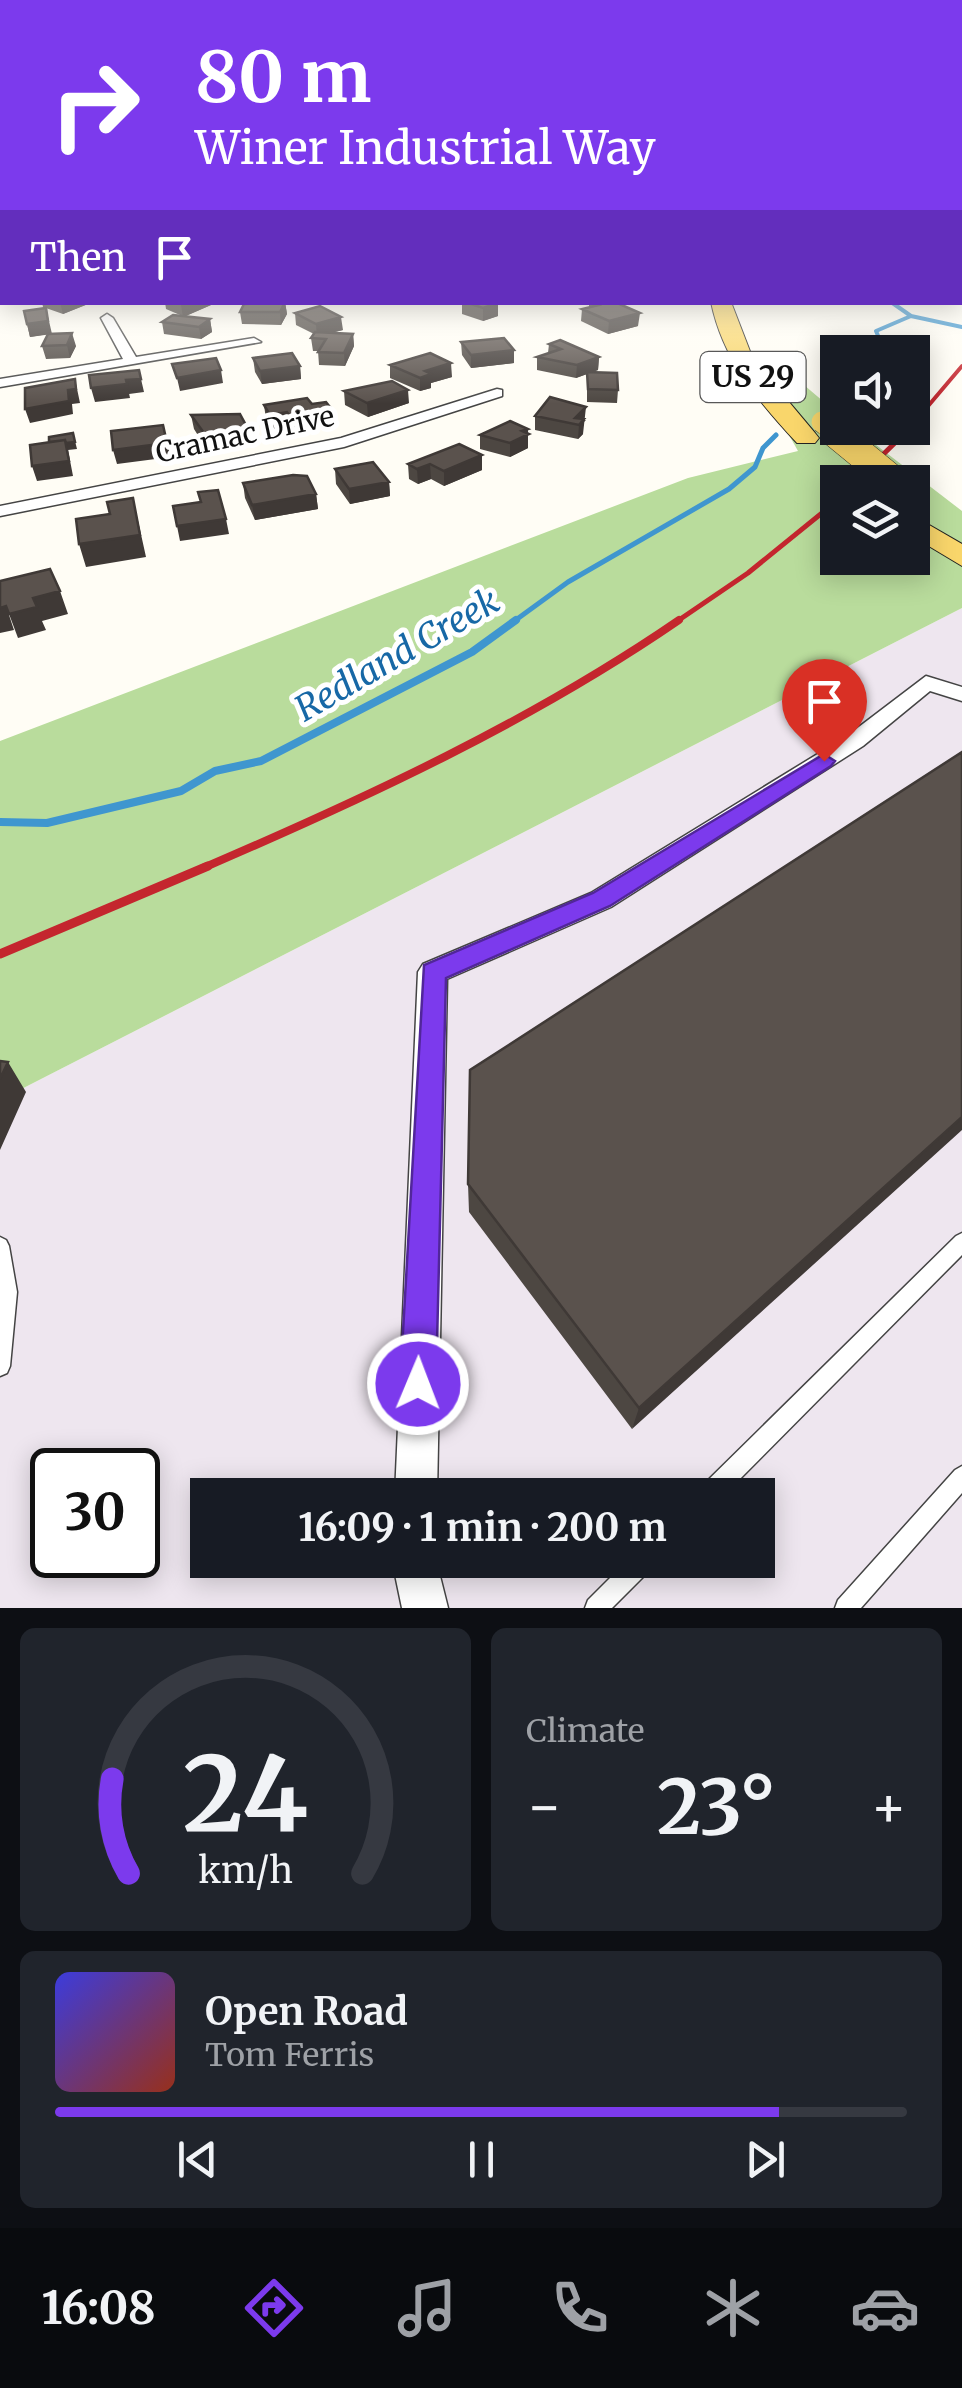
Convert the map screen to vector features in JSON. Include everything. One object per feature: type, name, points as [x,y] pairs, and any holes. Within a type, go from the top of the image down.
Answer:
[{"type":"main road","name":"US 29","points":[[722,305],[726,327],[757,384],[814,430],[869,465]]},
{"type":"main road","name":"US 29","points":[[766,352],[814,430],[843,465]]},
{"type":"main road","points":[[930,517],[962,528]]},
{"type":"main road","points":[[930,524],[962,556]]},
{"type":"street","points":[[107,318],[132,360]]},
{"type":"street","points":[[0,382],[254,342]]},
{"type":"street","name":"Cramac Drive","points":[[0,512],[344,442],[497,394]]},
{"type":"street","points":[[416,1478],[421,1236],[433,972],[602,900],[856,741],[926,683],[962,694]]},
{"type":"street","points":[[418,1578],[425,1608]]},
{"type":"lane","points":[[726,1478],[962,1242]]},
{"type":"lane","points":[[0,1246],[8,1292],[0,1366]]},
{"type":"lane","points":[[846,1608],[962,1477]]},
{"type":"lane","points":[[596,1608],[626,1578]]},
{"type":"shaded area","points":[[962,608],[962,1608],[0,1608],[0,1100]]},
{"type":"green space","points":[[791,374],[820,399],[820,445],[876,445],[902,465],[820,465],[820,575],[930,575],[930,486],[962,511],[962,608],[0,1100],[0,741],[688,478],[798,451],[789,435]]},
{"type":"building","points":[[244,305],[284,305],[280,312],[240,312]]},
{"type":"building","points":[[622,305],[640,313],[609,321],[582,309]]},
{"type":"building","points":[[320,306],[341,317],[316,324],[295,313]]},
{"type":"building","points":[[46,308],[48,321],[27,324],[24,311]]},
{"type":"building","points":[[173,315],[210,319],[199,327],[162,322]]},
{"type":"building","points":[[315,332],[353,334],[344,353],[318,352],[326,339],[311,338]]},
{"type":"building","points":[[72,333],[67,345],[42,346],[48,334]]},
{"type":"building","points":[[504,338],[514,350],[471,355],[461,342]]},
{"type":"building","points":[[560,340],[599,357],[577,365],[537,357],[561,349],[549,344]]},
{"type":"building","points":[[292,353],[300,366],[260,371],[253,358]]},
{"type":"building","points":[[430,353],[451,363],[425,371],[431,374],[420,378],[390,365]]},
{"type":"building","points":[[216,358],[221,370],[177,378],[172,364]]},
{"type":"building","points":[[139,370],[141,379],[91,388],[89,375]]},
{"type":"building","points":[[587,372],[617,373],[618,390],[588,389]]},
{"type":"building","points":[[75,379],[76,389],[68,390],[69,401],[25,409],[25,388]]},
{"type":"building","points":[[392,381],[408,390],[367,403],[344,391]]},
{"type":"building","points":[[550,397],[586,407],[575,418],[584,419],[579,425],[535,416]]},
{"type":"building","points":[[307,398],[312,404],[326,402],[334,412],[292,419],[287,412],[270,415],[264,405]]},
{"type":"building","points":[[240,414],[248,429],[204,433],[191,415]]},
{"type":"building","points":[[510,421],[528,429],[522,431],[529,434],[510,443],[480,435]]},
{"type":"building","points":[[163,425],[167,443],[113,450],[111,431]]},
{"type":"building","points":[[73,433],[75,442],[49,442],[49,437]]},
{"type":"building","points":[[65,440],[69,461],[32,466],[30,445]]},
{"type":"building","points":[[459,444],[482,455],[444,471],[430,464],[417,469],[408,464]]},
{"type":"building","points":[[373,462],[389,482],[349,489],[335,469]]},
{"type":"building","points":[[307,476],[316,494],[252,505],[243,483]]},
{"type":"building","points":[[218,490],[226,519],[177,526],[173,506],[201,502],[198,492]]},
{"type":"building","points":[[133,498],[140,535],[79,544],[76,519],[110,514],[107,502]]},
{"type":"building","points":[[50,569],[60,591],[33,598],[37,607],[9,614],[6,606],[0,608],[0,581]]},
{"type":"building","points":[[962,752],[962,1117],[639,1408],[468,1184],[470,1070]]},
{"type":"building","points":[[0,1061],[8,1062],[0,1079]]},
{"type":"waterway","name":"Redland Creek","points":[[895,305],[911,316]]},
{"type":"waterway","name":"Redland Creek","points":[[878,335],[876,331],[911,316]]},
{"type":"waterway","points":[[911,316],[962,327]]},
{"type":"waterway","name":"Redland Creek","points":[[513,622],[568,582],[729,489],[755,467],[763,448],[776,435]]},
{"type":"waterway","name":"Redland Creek","points":[[0,822],[47,823],[181,791],[215,771],[261,761],[472,652],[516,620]]},
{"type":"railway","points":[[930,404],[962,366]]},
{"type":"railway","points":[[872,465],[893,445]]},
{"type":"railway","points":[[677,621],[748,573],[820,515]]},
{"type":"railway","points":[[203,868],[447,756],[566,692],[677,621]]},
{"type":"railway","points":[[0,954],[208,866]]},
{"type":"route","points":[[418,1384],[433,972],[602,900],[824,761]]}]
